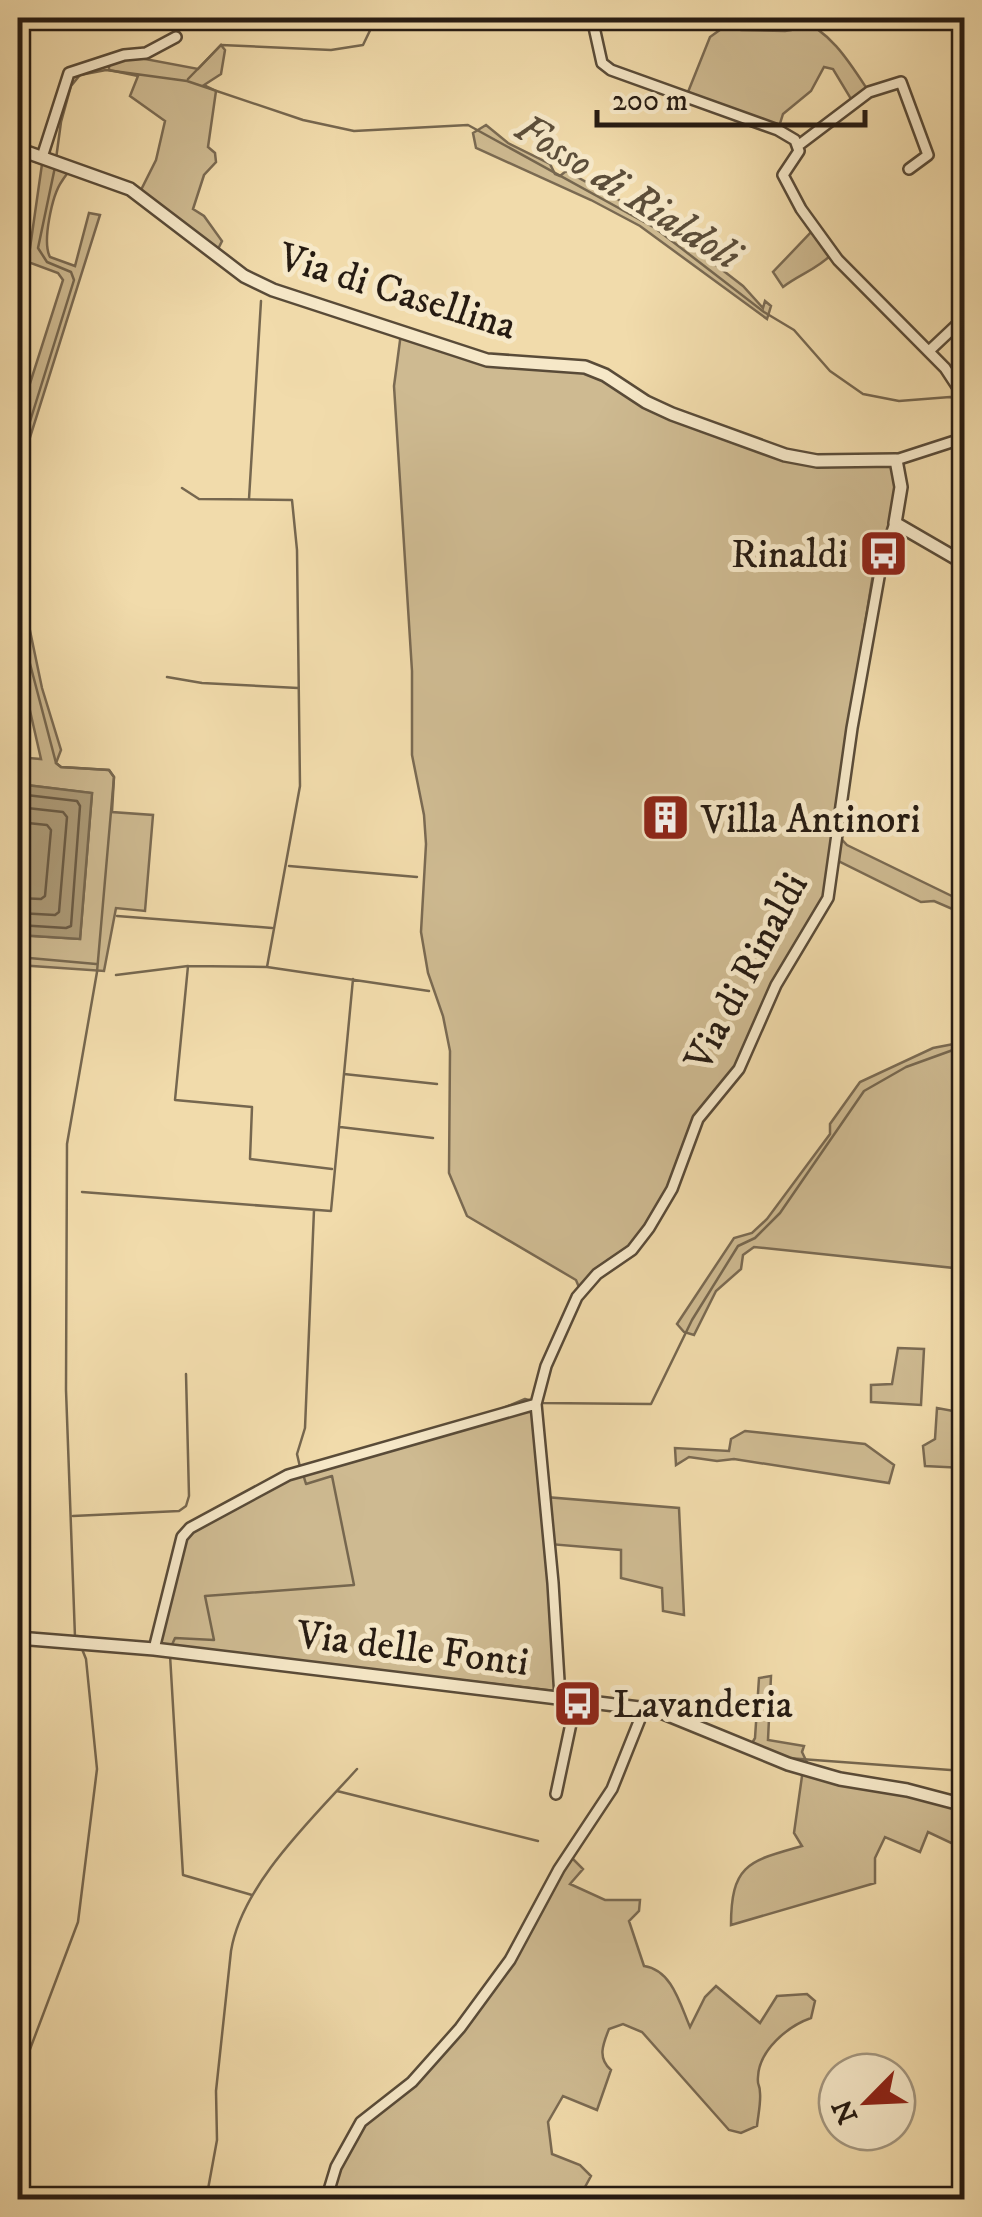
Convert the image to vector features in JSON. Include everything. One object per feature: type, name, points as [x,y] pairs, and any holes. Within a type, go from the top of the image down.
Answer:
[{"type":"street","points":[[592,18],[602,63],[611,70],[778,130],[799,145]]},
{"type":"street","points":[[45,158],[69,73],[124,55],[146,53],[176,36]]},
{"type":"street","points":[[799,145],[870,92],[900,82],[928,156],[909,169]]},
{"type":"street","points":[[799,145],[783,175],[800,208],[838,260],[883,309],[929,350],[964,397]]},
{"type":"street","name":"Via di Casellina","points":[[18,149],[130,189],[244,276],[273,290],[487,360],[585,367],[672,414],[785,455],[817,461],[896,460]]},
{"type":"street","points":[[929,350],[964,318]]},
{"type":"street","points":[[896,460],[964,438]]},
{"type":"street","name":"Via di Rinaldi","points":[[560,1697],[536,1404],[546,1366],[577,1297],[597,1274],[632,1250],[650,1228],[672,1189],[698,1120],[739,1069],[776,985],[828,898],[865,652],[881,566],[896,523],[901,487],[896,460]]},
{"type":"street","points":[[896,523],[964,564]]},
{"type":"street","points":[[154,1649],[182,1537],[190,1528],[288,1475],[536,1404]]},
{"type":"street","name":"Via delle Fonti","points":[[18,1638],[154,1649],[644,1708],[840,1780],[907,1790],[964,1805]]},
{"type":"street","points":[[556,1794],[576,1700]]},
{"type":"street","points":[[326,2200],[336,2167],[361,2122],[412,2082],[460,2028],[510,1960],[560,1869],[612,1789],[644,1708]]},
{"type":"shaded area","points":[[797,18],[830,39],[869,92],[854,104],[833,69],[824,67],[811,91],[783,114],[778,130],[686,97],[710,37],[724,27],[785,31],[791,30]]},
{"type":"shaded area","points":[[221,45],[225,50],[221,74],[204,85],[216,91],[208,147],[215,153],[216,162],[204,175],[193,209],[204,216],[222,241],[216,253],[139,194],[156,160],[165,121],[130,96],[138,76],[109,70],[109,59],[124,55],[198,69]]},
{"type":"shaded area","points":[[486,125],[508,143],[550,164],[555,174],[560,176],[566,171],[663,224],[743,286],[763,308],[765,301],[771,306],[767,319],[640,226],[476,148],[473,133]]},
{"type":"shaded area","points":[[18,149],[71,167],[52,207],[47,241],[50,257],[75,266],[89,213],[100,215],[26,450],[18,541],[18,421],[63,280],[58,273],[28,262],[42,164],[18,156]]},
{"type":"shaded area","points":[[815,228],[833,253],[783,287],[773,272]]},
{"type":"shaded area","points":[[401,333],[458,351],[585,367],[646,402],[785,455],[896,460],[895,523],[873,574],[832,829],[847,845],[964,902],[964,914],[934,901],[921,902],[834,859],[828,898],[776,985],[739,1069],[707,1106],[649,1228],[581,1292],[576,1280],[467,1216],[449,1173],[450,1051],[421,932],[426,844],[412,755],[412,671],[394,386]]},
{"type":"shaded area","points":[[18,601],[29,626],[61,750],[56,763],[61,767],[109,770],[114,777],[112,812],[153,815],[145,911],[116,908],[104,971],[18,965],[18,935],[80,939],[92,793],[18,784],[18,757],[41,759],[18,658]]},
{"type":"shaded area","points":[[964,1042],[964,1269],[754,1247],[743,1255],[741,1269],[716,1291],[694,1335],[684,1332],[677,1324],[734,1238],[752,1233],[767,1219],[830,1134],[830,1124],[860,1082],[933,1048]]},
{"type":"shaded area","points":[[898,1348],[924,1349],[921,1405],[871,1402],[871,1385],[892,1384]]},
{"type":"shaded area","points":[[536,1404],[546,1497],[679,1508],[684,1615],[663,1611],[662,1588],[621,1578],[621,1550],[550,1544],[560,1697],[154,1649],[182,1537],[288,1475]]},
{"type":"shaded area","points":[[937,1408],[964,1413],[964,1468],[925,1466],[923,1446],[935,1439]]},
{"type":"shaded area","points":[[745,1431],[865,1444],[894,1465],[889,1483],[734,1459],[689,1457],[676,1465],[675,1448],[729,1451],[731,1439]]},
{"type":"shaded area","points":[[771,1676],[768,1740],[804,1746],[802,1752],[811,1771],[964,1805],[964,1849],[928,1832],[920,1852],[885,1837],[875,1858],[875,1883],[731,1925],[735,1889],[747,1868],[802,1846],[794,1833],[803,1769],[748,1750],[755,1738],[759,1678]]},
{"type":"shaded area","points":[[569,1855],[583,1869],[570,1884],[605,1900],[640,1900],[639,1911],[629,1921],[644,1966],[668,1981],[690,2027],[705,1997],[716,1986],[760,2023],[777,1996],[807,1994],[815,2001],[811,2018],[784,2033],[763,2058],[758,2077],[757,2126],[741,2133],[729,2130],[642,2032],[623,2024],[609,2029],[605,2040],[603,2056],[611,2070],[597,2110],[563,2096],[548,2122],[552,2154],[580,2165],[591,2176],[585,2187],[569,2199],[326,2200],[361,2122],[412,2082],[510,1960]]},
{"type":"water","points":[[18,784],[92,793],[80,939],[18,935]]},
{"type":"waterway","points":[[188,79],[221,45],[331,50],[363,45],[376,18]]},
{"type":"waterway","name":"Fosso di Rialdoli","points":[[56,159],[71,86],[80,75],[106,70],[187,81],[303,120],[354,131],[468,125],[655,228],[764,312],[794,330],[830,371],[863,394],[899,401],[950,397],[964,407]]},
{"type":"waterway","name":"Fosso di Rialdoli","points":[[18,460],[74,280],[71,272],[47,262],[38,248],[55,167]]},
{"type":"waterway","points":[[249,499],[261,301]]},
{"type":"waterway","points":[[182,488],[199,499],[292,500],[297,550],[300,786],[267,967]]},
{"type":"waterway","name":"Fosso di Rialdoli","points":[[18,618],[56,763],[61,767],[109,770],[114,777],[97,972],[67,1144],[66,1390],[75,1637]]},
{"type":"waterway","points":[[167,677],[202,683],[298,688]]},
{"type":"waterway","points":[[289,866],[417,877]]},
{"type":"waterway","points":[[117,916],[272,928]]},
{"type":"waterway","points":[[18,957],[96,964]]},
{"type":"waterway","points":[[188,966],[175,1100],[252,1107],[250,1159],[332,1169]]},
{"type":"waterway","points":[[116,975],[188,966],[267,967],[429,991]]},
{"type":"waterway","points":[[82,1192],[331,1211],[353,979]]},
{"type":"waterway","points":[[496,1411],[525,1399],[540,1403],[651,1404],[692,1320],[738,1246],[755,1238],[780,1213],[864,1091],[906,1067],[964,1046]]},
{"type":"waterway","points":[[344,1074],[437,1084]]},
{"type":"waterway","points":[[340,1127],[433,1138]]},
{"type":"waterway","points":[[300,1467],[297,1454],[305,1428],[314,1210]]},
{"type":"waterway","points":[[73,1516],[179,1511],[186,1506],[186,1374]]},
{"type":"waterway","points":[[171,1647],[175,1638],[214,1640],[205,1596],[354,1585],[332,1476],[306,1484],[303,1474]]},
{"type":"waterway","points":[[77,1636],[99,1639]]},
{"type":"waterway","name":"Fosso di Rialdoli","points":[[18,2081],[78,1922],[97,1769],[82,1649]]},
{"type":"waterway","points":[[170,1655],[183,1875],[252,1895]]},
{"type":"waterway","points":[[424,1676],[555,1691]]},
{"type":"waterway","points":[[563,1692],[580,1695]]},
{"type":"waterway","points":[[787,1758],[964,1771]]},
{"type":"waterway","points":[[206,2200],[217,2140],[216,2091],[231,1951],[238,1926],[249,1901],[282,1853],[357,1769]]},
{"type":"waterway","points":[[337,1791],[538,1841]]},
{"type":"waterway","points":[[18,2128],[28,2200]]},
{"type":"place","name":"Rinaldi","points":[[883,553]]},
{"type":"place","name":"Villa Antinori","points":[[666,818]]},
{"type":"place","name":"Lavanderia","points":[[578,1703]]}]
